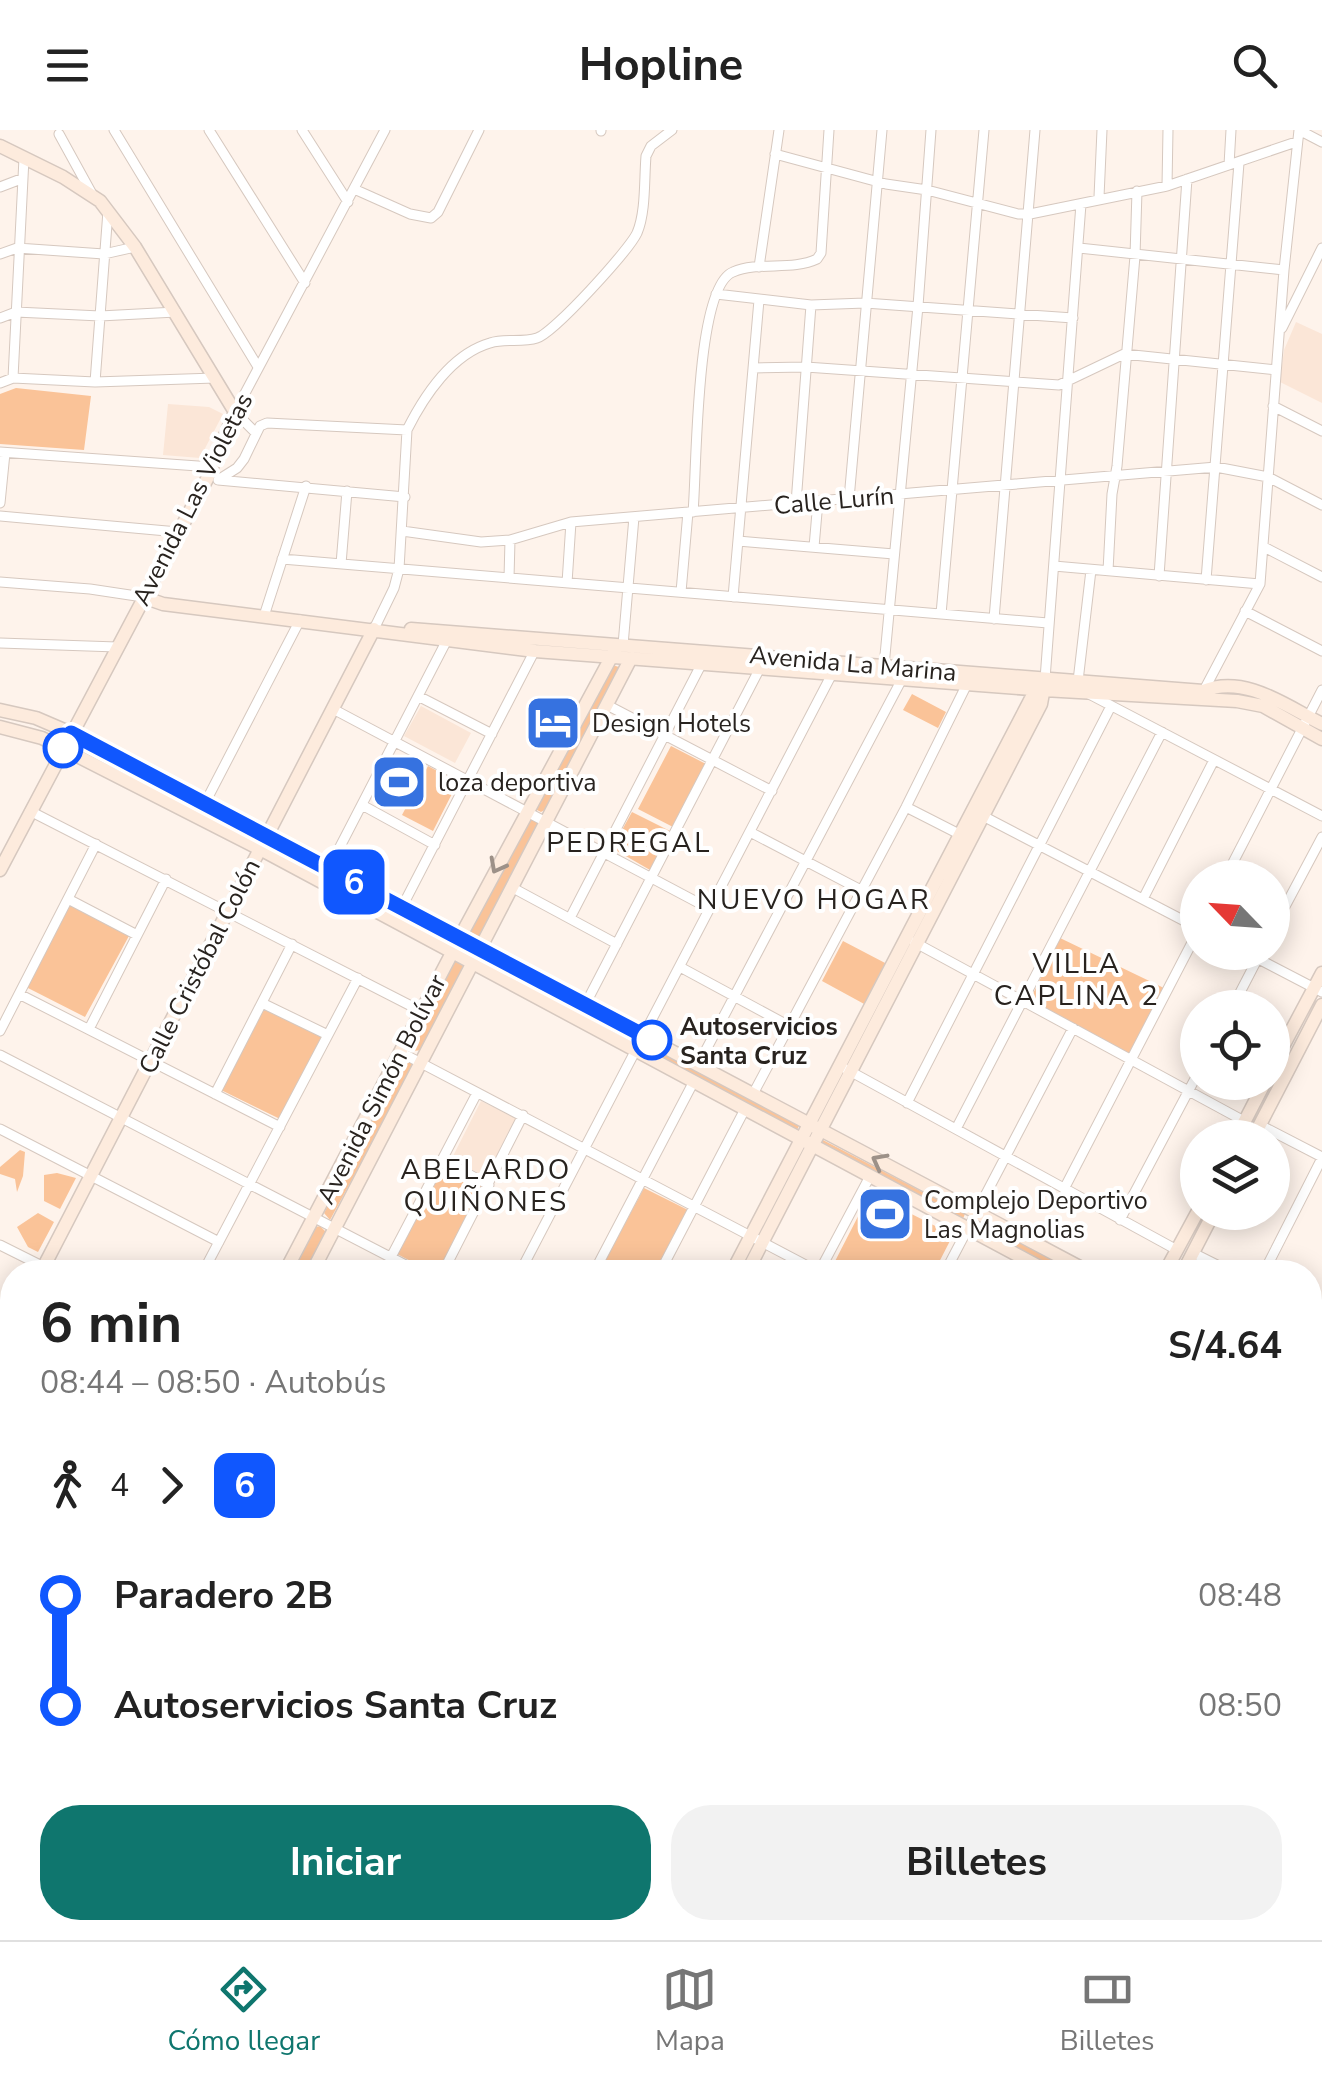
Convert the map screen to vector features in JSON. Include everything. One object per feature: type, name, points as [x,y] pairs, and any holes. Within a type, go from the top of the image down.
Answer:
[{"type":"street","points":[[114,130],[258,367]]},
{"type":"street","points":[[209,130],[305,283]]},
{"type":"street","points":[[302,130],[348,202]]},
{"type":"street","name":"Avenida Las Violetas","points":[[0,870],[178,532],[212,475],[235,412],[385,130]]},
{"type":"street","points":[[354,190],[410,214],[431,218],[438,212],[479,130]]},
{"type":"street","points":[[212,475],[244,459],[256,433],[266,423],[407,430],[416,412],[457,360],[490,342],[538,338],[564,320],[630,246],[639,228],[646,156],[651,146],[672,130]]},
{"type":"street","points":[[758,267],[779,130]]},
{"type":"street","points":[[681,592],[703,339],[716,294],[728,274],[817,259],[821,253],[829,130]]},
{"type":"street","points":[[849,499],[882,130]]},
{"type":"street","points":[[884,666],[931,130]]},
{"type":"street","points":[[941,614],[984,130]]},
{"type":"street","points":[[994,619],[1035,130]]},
{"type":"street","points":[[1098,197],[1102,130]]},
{"type":"street","points":[[1167,186],[1168,130]]},
{"type":"street","points":[[1206,580],[1232,266],[1234,164],[1230,130]]},
{"type":"street","points":[[1201,695],[1260,584],[1299,130],[1322,142]]},
{"type":"street","points":[[59,134],[92,194],[135,247],[235,412],[256,433]]},
{"type":"street","points":[[775,154],[879,183],[1030,214],[1098,197],[1167,186],[1296,142]]},
{"type":"street","points":[[0,146],[92,194]]},
{"type":"street","points":[[13,378],[24,158]]},
{"type":"street","points":[[0,187],[22,179]]},
{"type":"street","points":[[1159,576],[1186,179]]},
{"type":"street","points":[[1108,571],[1137,191]]},
{"type":"street","points":[[741,1260],[757,1240],[816,1127],[1041,686],[1062,481],[1080,204]]},
{"type":"street","points":[[95,382],[108,211]]},
{"type":"street","points":[[0,254],[17,248],[104,254],[135,247]]},
{"type":"street","points":[[1079,248],[1284,270]]},
{"type":"street","points":[[1279,335],[1322,248]]},
{"type":"street","points":[[716,294],[810,305],[865,303],[1074,318]]},
{"type":"street","points":[[733,597],[759,300]]},
{"type":"street","points":[[796,503],[810,305]]},
{"type":"street","points":[[0,318],[16,312],[100,316],[176,312]]},
{"type":"street","points":[[753,368],[806,367],[1059,385],[1124,354],[1276,370]]},
{"type":"street","points":[[0,383],[13,378],[95,382],[216,378]]},
{"type":"street","points":[[1273,406],[1322,431]]},
{"type":"street","name":"Calle Cristóbal Colón","points":[[51,1260],[394,588],[402,532],[407,430]]},
{"type":"street","points":[[0,503],[2,453],[404,496]]},
{"type":"street","name":"Calle Lurín","points":[[402,532],[481,542],[510,540],[571,522],[1216,467],[1268,477],[1322,505]]},
{"type":"street","points":[[264,616],[306,486]]},
{"type":"street","points":[[340,564],[347,491]]},
{"type":"street","points":[[814,548],[818,501]]},
{"type":"street","points":[[0,516],[178,532]]},
{"type":"street","points":[[631,658],[622,644],[634,517]]},
{"type":"street","points":[[567,583],[571,522]]},
{"type":"street","points":[[509,578],[510,540]]},
{"type":"street","points":[[738,541],[894,554]]},
{"type":"street","points":[[1264,547],[1322,577]]},
{"type":"street","points":[[282,559],[1048,623]]},
{"type":"street","points":[[1054,566],[1260,584]]},
{"type":"street","points":[[1078,680],[1091,570]]},
{"type":"street","name":"Avenida La Marina","points":[[0,582],[90,589],[163,604],[538,645],[609,657],[763,662],[967,684],[1041,686],[1078,680],[1201,695]]},
{"type":"street","points":[[1245,611],[1322,651]]},
{"type":"street","points":[[205,803],[300,620]]},
{"type":"street","points":[[329,868],[449,636]]},
{"type":"street","points":[[0,642],[117,647]]},
{"type":"street","name":"Avenida La Marina","points":[[538,645],[622,644],[705,658]]},
{"type":"street","name":"Avenida Simón Bolívar","points":[[291,1260],[609,657],[622,644]]},
{"type":"street","points":[[402,907],[538,645]]},
{"type":"street","name":"Avenida Simón Bolívar","points":[[318,1260],[631,658]]},
{"type":"street","points":[[570,918],[705,658]]},
{"type":"street","points":[[585,1004],[763,662]]},
{"type":"street","name":"Avenida La Marina","points":[[835,668],[884,666],[1086,693],[1201,695],[1215,686],[1248,687],[1305,723],[1322,739]]},
{"type":"street","points":[[526,1260],[835,668]]},
{"type":"street","points":[[698,1065],[902,679]]},
{"type":"street","points":[[753,1094],[967,684]]},
{"type":"street","points":[[1234,860],[1322,690]]},
{"type":"street","points":[[1086,693],[1322,816]]},
{"type":"street","points":[[418,696],[492,734]]},
{"type":"street","points":[[607,705],[772,791]]},
{"type":"street","points":[[907,1103],[1110,706]]},
{"type":"street","points":[[333,709],[710,908]]},
{"type":"street","points":[[0,710],[36,718],[71,733],[1066,1260]]},
{"type":"street","name":"Avenida La Marina","points":[[1305,723],[1322,724]]},
{"type":"street","points":[[0,726],[63,748],[260,849],[967,1230],[1016,1260]]},
{"type":"street","points":[[956,1130],[1162,732]]},
{"type":"street","points":[[1143,900],[1214,760]]},
{"type":"street","points":[[362,805],[435,845]]},
{"type":"street","points":[[906,807],[961,836]]},
{"type":"street","points":[[30,811],[421,1012]]},
{"type":"street","points":[[912,941],[961,836],[979,814]]},
{"type":"street","points":[[979,814],[1180,920]]},
{"type":"street","points":[[750,832],[861,890]]},
{"type":"street","points":[[1290,897],[1322,837]]},
{"type":"street","points":[[0,1030],[96,844]]},
{"type":"street","points":[[88,1029],[166,879]]},
{"type":"street","points":[[513,888],[618,944]]},
{"type":"street","points":[[68,899],[137,935]]},
{"type":"street","points":[[912,941],[1180,1087]]},
{"type":"street","points":[[215,1094],[292,944]]},
{"type":"street","points":[[1064,1189],[1180,964]]},
{"type":"street","points":[[680,967],[791,1027]]},
{"type":"street","points":[[1284,970],[1318,990]]},
{"type":"street","points":[[1290,1037],[1318,990],[1322,973]]},
{"type":"street","points":[[209,1260],[358,978]]},
{"type":"street","points":[[19,994],[280,1127]]},
{"type":"street","points":[[262,1002],[328,1035]]},
{"type":"street","points":[[1262,1120],[1322,1005]]},
{"type":"street","points":[[951,1260],[1073,1028]]},
{"type":"street","points":[[400,1052],[796,1260]]},
{"type":"street","points":[[0,1055],[394,1260]]},
{"type":"street","points":[[846,1069],[1177,1250]]},
{"type":"street","points":[[600,1260],[693,1083]]},
{"type":"street","points":[[390,1258],[477,1093]]},
{"type":"street","points":[[1120,1220],[1183,1100]]},
{"type":"street","points":[[1204,1100],[1240,1120]]},
{"type":"street","points":[[666,1260],[744,1111]]},
{"type":"street","points":[[449,1260],[523,1115]]},
{"type":"street","points":[[0,1129],[219,1242]]},
{"type":"street","points":[[1270,1260],[1322,1158],[1290,1145]]},
{"type":"street","points":[[442,1160],[489,1185]]},
{"type":"street","points":[[825,1260],[869,1178]]},
{"type":"street","points":[[1172,1260],[1188,1230]]},
{"type":"street","points":[[1189,1260],[1205,1230]]},
{"type":"street","points":[[751,1260],[757,1240]]},
{"type":"street","points":[[0,1244],[27,1260]]},
{"type":"street","points":[[1193,1253],[1207,1260]]},
{"type":"shaded area","points":[[1296,322],[1322,334],[1322,403],[1280,382],[1284,350]]},
{"type":"shaded area","points":[[16,388],[91,396],[84,450],[0,444],[0,394]]},
{"type":"shaded area","points":[[168,404],[209,407],[223,414],[200,458],[163,455]]},
{"type":"shaded area","points":[[612,665],[620,670],[548,808],[537,810],[537,803]]},
{"type":"shaded area","points":[[912,694],[946,712],[938,728],[903,710]]},
{"type":"shaded area","points":[[421,706],[471,733],[455,763],[404,736]]},
{"type":"shaded area","points":[[77,741],[258,834],[254,841],[74,748]]},
{"type":"shaded area","points":[[671,746],[706,764],[673,827],[638,809]]},
{"type":"shaded area","points":[[428,766],[458,782],[433,831],[402,815]]},
{"type":"shaded area","points":[[632,812],[670,831],[650,870],[612,848]]},
{"type":"shaded area","points":[[529,818],[540,825],[476,939],[469,932]]},
{"type":"shaded area","points":[[276,844],[451,936],[447,943],[273,851]]},
{"type":"shaded area","points":[[70,903],[130,934],[85,1017],[26,987]]},
{"type":"shaded area","points":[[1060,938],[1166,989],[1131,1055],[1029,1002]]},
{"type":"shaded area","points":[[843,941],[887,964],[866,1005],[822,981]]},
{"type":"shaded area","points":[[482,954],[632,1035],[627,1043],[478,961]]},
{"type":"shaded area","points":[[459,960],[465,968],[423,1050],[412,1051],[411,1046],[454,962]]},
{"type":"shaded area","points":[[264,1005],[324,1034],[280,1119],[221,1090]]},
{"type":"shaded area","points":[[648,1045],[799,1126],[795,1134],[645,1052]]},
{"type":"shaded area","points":[[408,1059],[414,1066],[330,1220],[324,1213]]},
{"type":"shaded area","points":[[481,1101],[517,1119],[487,1177],[451,1160]]},
{"type":"shaded area","points":[[823,1140],[965,1214],[961,1223],[819,1146]]},
{"type":"shaded area","points":[[20,1150],[25,1152],[17,1192],[15,1179],[0,1174],[0,1167]]},
{"type":"shaded area","points":[[445,1165],[483,1185],[444,1260],[409,1260],[397,1254]]},
{"type":"shaded area","points":[[57,1173],[76,1178],[60,1209],[44,1201],[44,1175]]},
{"type":"shaded area","points":[[644,1188],[688,1210],[661,1260],[605,1260]]},
{"type":"shaded area","name":"Complejo Deportivo Las Magnolias","points":[[870,1193],[953,1235],[940,1260],[836,1260]]},
{"type":"shaded area","points":[[38,1213],[54,1222],[38,1252],[28,1247],[17,1227]]},
{"type":"shaded area","points":[[982,1223],[1053,1260],[1032,1260],[977,1232]]},
{"type":"shaded area","points":[[316,1227],[327,1233],[312,1260],[299,1260]]},
{"type":"bus line","name":"6","points":[[63,748],[71,733],[652,1040]]},
{"type":"place","name":"Design Hotels","points":[[553,723]]},
{"type":"place","name":"loza deportiva","points":[[399,782]]},
{"type":"place","name":"Autoservicios Santa Cruz","points":[[652,1040]]},
{"type":"place","name":"Complejo Deportivo Las Magnolias","points":[[885,1214]]},
{"type":"district","name":"PEDREGAL","points":[[629,842]]},
{"type":"district","name":"NUEVO HOGAR","points":[[814,899]]},
{"type":"district","name":"VILLA CAPLINA 2","points":[[1077,979]]},
{"type":"district","name":"ABELARDO QUIÑONES","points":[[486,1185]]}]
